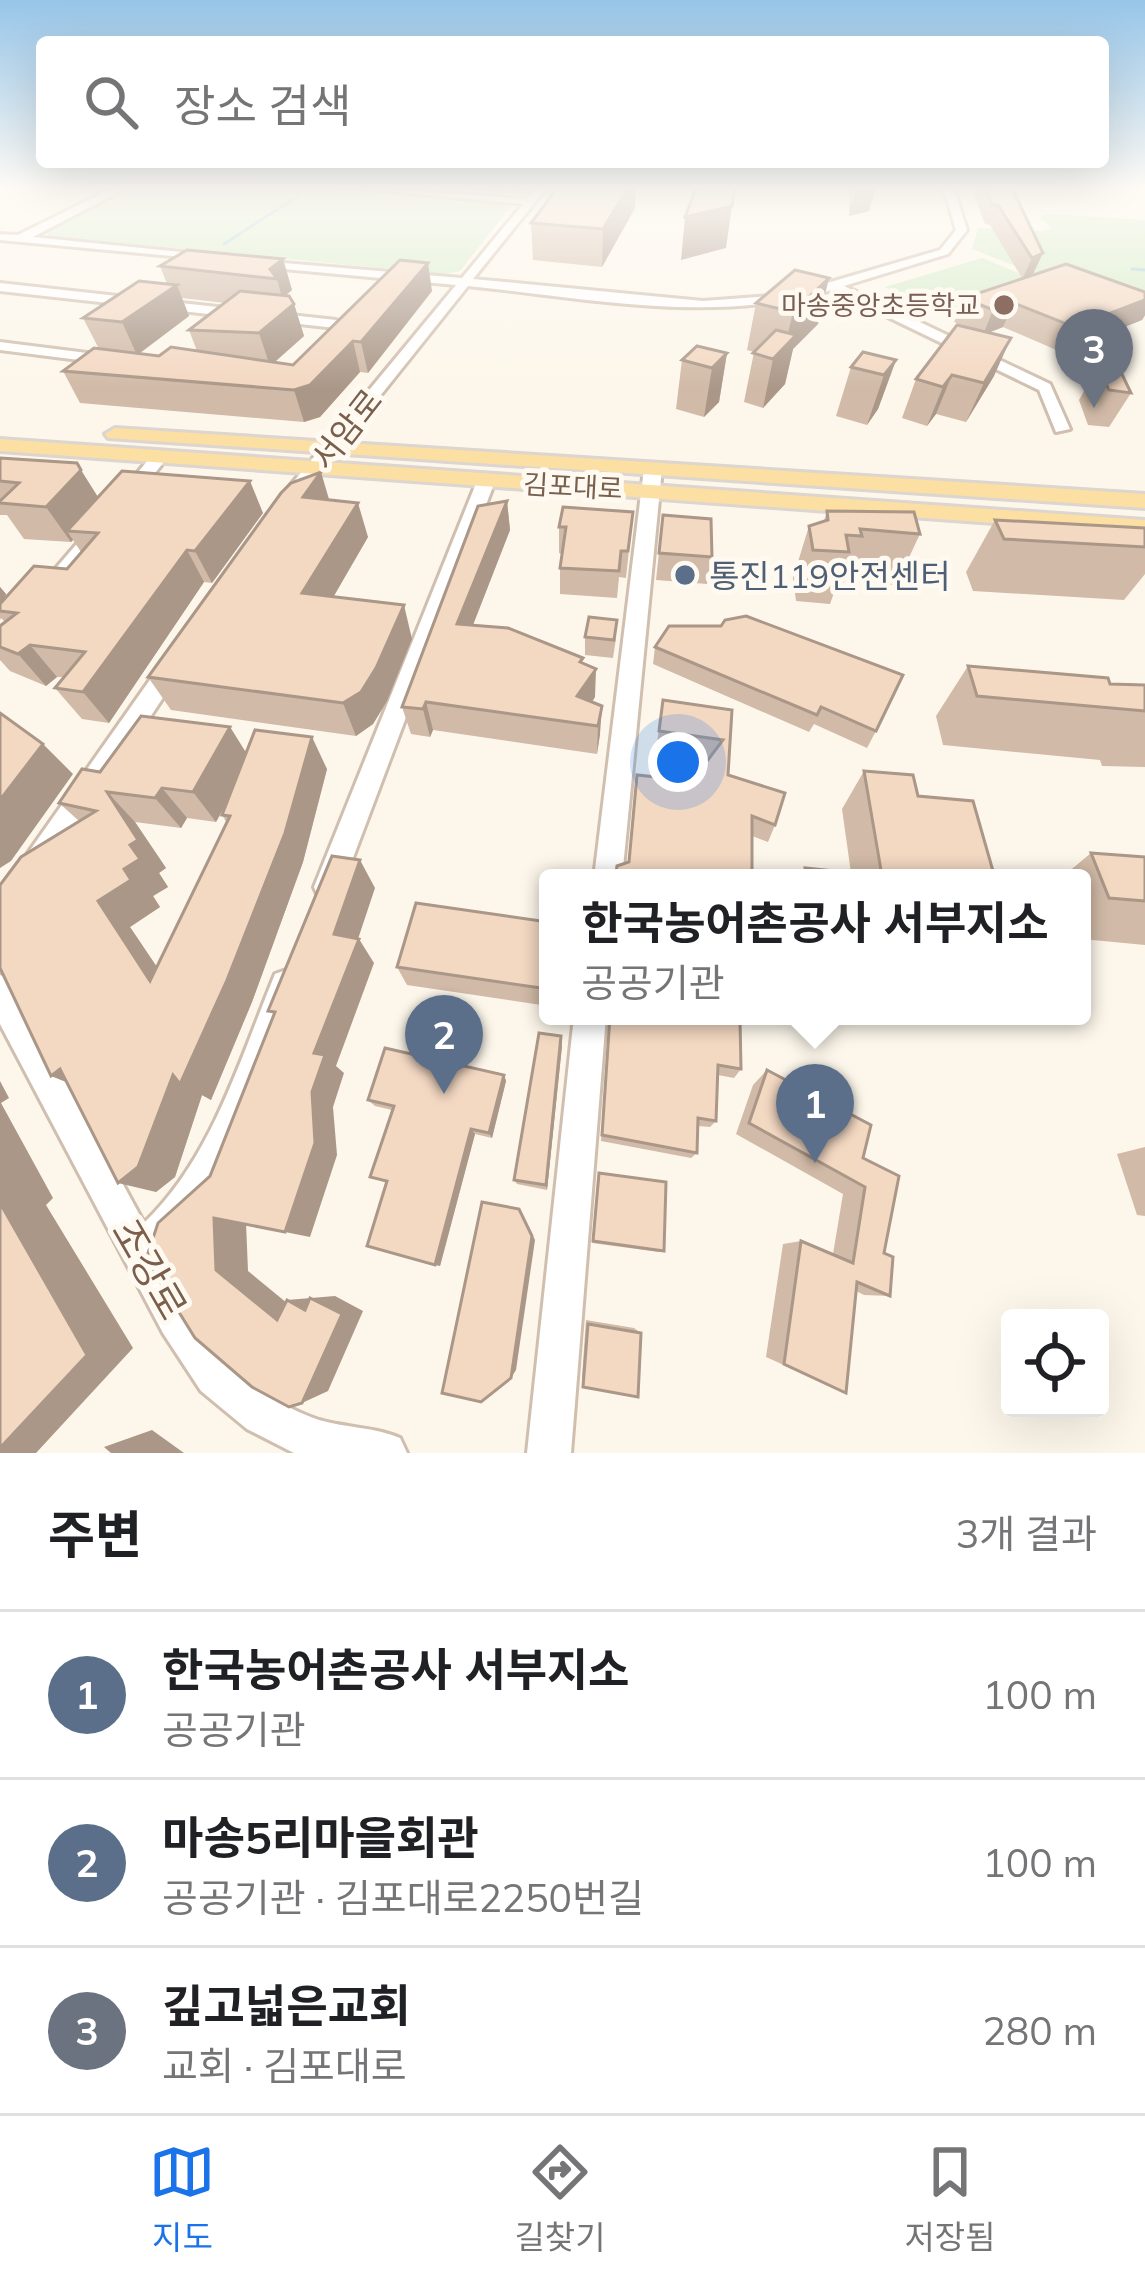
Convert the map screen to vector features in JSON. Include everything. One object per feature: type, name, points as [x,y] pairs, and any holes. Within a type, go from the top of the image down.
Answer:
[{"type":"main road","name":"김포대로","points":[[0,424],[329,448],[1145,527]]},
{"type":"main road","name":"김포대로","points":[[0,445],[486,481],[652,480],[1145,501]]},
{"type":"street","points":[[161,254],[220,260]]},
{"type":"street","name":"서암로","points":[[273,521],[489,254]]},
{"type":"street","points":[[243,262],[729,306],[835,286],[935,254]]},
{"type":"street","points":[[370,292],[386,275]]},
{"type":"street","points":[[835,286],[1046,388],[1062,429]]},
{"type":"street","points":[[0,287],[330,330],[352,308]]},
{"type":"street","points":[[0,346],[118,361]]},
{"type":"street","points":[[28,614],[159,458]]},
{"type":"street","points":[[609,869],[652,480]]},
{"type":"street","points":[[312,923],[486,481]]},
{"type":"street","points":[[25,883],[184,648]]},
{"type":"street","points":[[140,1253],[169,1229],[197,1191],[294,967]]},
{"type":"street","name":"조강로","points":[[0,990],[200,1356],[246,1404],[335,1447],[385,1453]]},
{"type":"street","points":[[549,1453],[589,1025]]},
{"type":"green space","points":[[234,254],[474,254],[460,271],[444,274]]},
{"type":"green space","points":[[984,254],[1145,254],[1145,317]]},
{"type":"green space","points":[[982,258],[1038,281],[940,312],[885,287]]},
{"type":"building","points":[[181,254],[283,259],[270,269],[277,279],[160,266]]},
{"type":"building","points":[[400,260],[428,263],[361,342],[353,341],[310,385],[294,390],[63,371],[94,348],[159,356],[171,347],[293,365]]},
{"type":"building","points":[[1066,264],[1145,292],[1145,300],[1074,327],[1014,303],[993,310],[964,298]]},
{"type":"building","points":[[795,270],[829,278],[793,312],[756,303]]},
{"type":"building","points":[[139,281],[177,285],[122,322],[83,318]]},
{"type":"building","points":[[240,291],[289,296],[294,304],[259,333],[189,330]]},
{"type":"building","points":[[957,325],[1011,338],[984,383],[952,375],[943,387],[916,379]]},
{"type":"building","points":[[776,330],[796,335],[773,359],[753,353]]},
{"type":"building","points":[[697,346],[727,353],[712,368],[682,360]]},
{"type":"building","points":[[863,352],[896,360],[884,375],[851,367]]},
{"type":"building","points":[[1098,366],[1119,368],[1131,393],[1109,390]]},
{"type":"building","points":[[0,458],[77,463],[81,470],[46,507],[0,503],[19,483],[0,481]]},
{"type":"building","points":[[122,471],[250,481],[195,551],[187,550],[83,692],[55,688],[85,652],[30,645],[18,654],[0,647],[0,626],[17,613],[0,611],[0,604],[34,566],[67,569],[98,533],[67,531]]},
{"type":"building","points":[[321,472],[303,497],[358,503],[302,593],[404,605],[361,692],[343,703],[148,677],[281,493],[291,483]]},
{"type":"building","points":[[507,501],[457,624],[508,628],[583,658],[580,662],[596,669],[577,696],[602,706],[598,726],[426,702],[423,709],[402,707],[478,506]]},
{"type":"building","points":[[563,507],[633,512],[628,551],[621,551],[619,571],[560,568],[566,527],[559,527]]},
{"type":"building","points":[[827,511],[914,512],[920,534],[860,529],[862,536],[846,535],[849,552],[813,550],[809,526],[828,520]]},
{"type":"building","points":[[663,515],[711,519],[712,557],[659,553]]},
{"type":"building","points":[[995,520],[1145,528],[1145,547],[1004,539]]},
{"type":"building","points":[[746,616],[903,675],[876,731],[821,707],[817,715],[655,647],[669,626],[721,626],[725,620]]},
{"type":"building","points":[[589,617],[617,620],[614,640],[585,637]]},
{"type":"building","points":[[968,666],[1145,685],[1145,711],[977,696]]},
{"type":"building","points":[[663,700],[732,710],[728,775],[785,793],[775,825],[752,816],[752,869],[616,869],[629,862],[637,775],[692,781],[723,740],[659,731]]},
{"type":"building","points":[[0,713],[43,744],[0,800]]},
{"type":"building","points":[[141,716],[230,727],[193,792],[162,788],[155,798],[107,792],[138,840],[130,845],[140,859],[124,869],[131,880],[98,901],[150,981],[230,816],[222,815],[255,730],[312,737],[285,833],[227,980],[180,1084],[173,1075],[138,1167],[118,1183],[60,1069],[51,1076],[0,968],[0,885],[21,857],[96,811],[59,803],[82,769],[100,772]]},
{"type":"building","points":[[864,771],[913,775],[918,796],[973,801],[992,869],[881,869]]},
{"type":"building","points":[[1091,853],[1145,857],[1145,901],[1109,898]]},
{"type":"building","points":[[332,856],[360,860],[334,934],[359,939],[314,1053],[325,1055],[312,1092],[315,1143],[285,1232],[214,1218],[216,1270],[277,1320],[287,1300],[305,1310],[310,1298],[342,1314],[302,1403],[289,1407],[252,1387],[195,1338],[146,1259],[158,1223],[210,1176],[275,1012],[268,1011]]},
{"type":"building","points":[[416,903],[539,921],[539,988],[397,967]]},
{"type":"building","points":[[609,1025],[740,1025],[741,1069],[718,1065],[716,1121],[698,1118],[697,1153],[602,1135]]},
{"type":"building","points":[[539,1033],[561,1036],[546,1185],[514,1180]]},
{"type":"building","points":[[385,1048],[504,1075],[489,1133],[471,1129],[435,1265],[367,1246],[387,1181],[370,1177],[394,1106],[368,1100]]},
{"type":"building","points":[[767,1070],[871,1125],[863,1158],[899,1176],[884,1253],[893,1257],[890,1296],[857,1282],[846,1393],[784,1364],[801,1241],[853,1263],[865,1187],[749,1123]]},
{"type":"building","points":[[599,1173],[666,1182],[664,1251],[593,1241]]},
{"type":"building","points":[[482,1202],[519,1209],[532,1236],[511,1378],[481,1402],[442,1393]]},
{"type":"building","points":[[0,1203],[87,1355],[0,1448]]},
{"type":"building","points":[[588,1324],[641,1333],[638,1397],[583,1387]]},
{"type":"waterway","points":[[1132,269],[1145,270]]},
{"type":"place","name":"마송중앙초등학교","points":[[1004,305]]},
{"type":"place","name":"깊고넓은교회","points":[[1094,408]]},
{"type":"place","name":"통진119안전센터","points":[[685,575]]},
{"type":"place","name":"마송5리마을회관","points":[[444,1094]]},
{"type":"place","name":"한국농어촌공사 서부지소","points":[[815,1163]]}]
